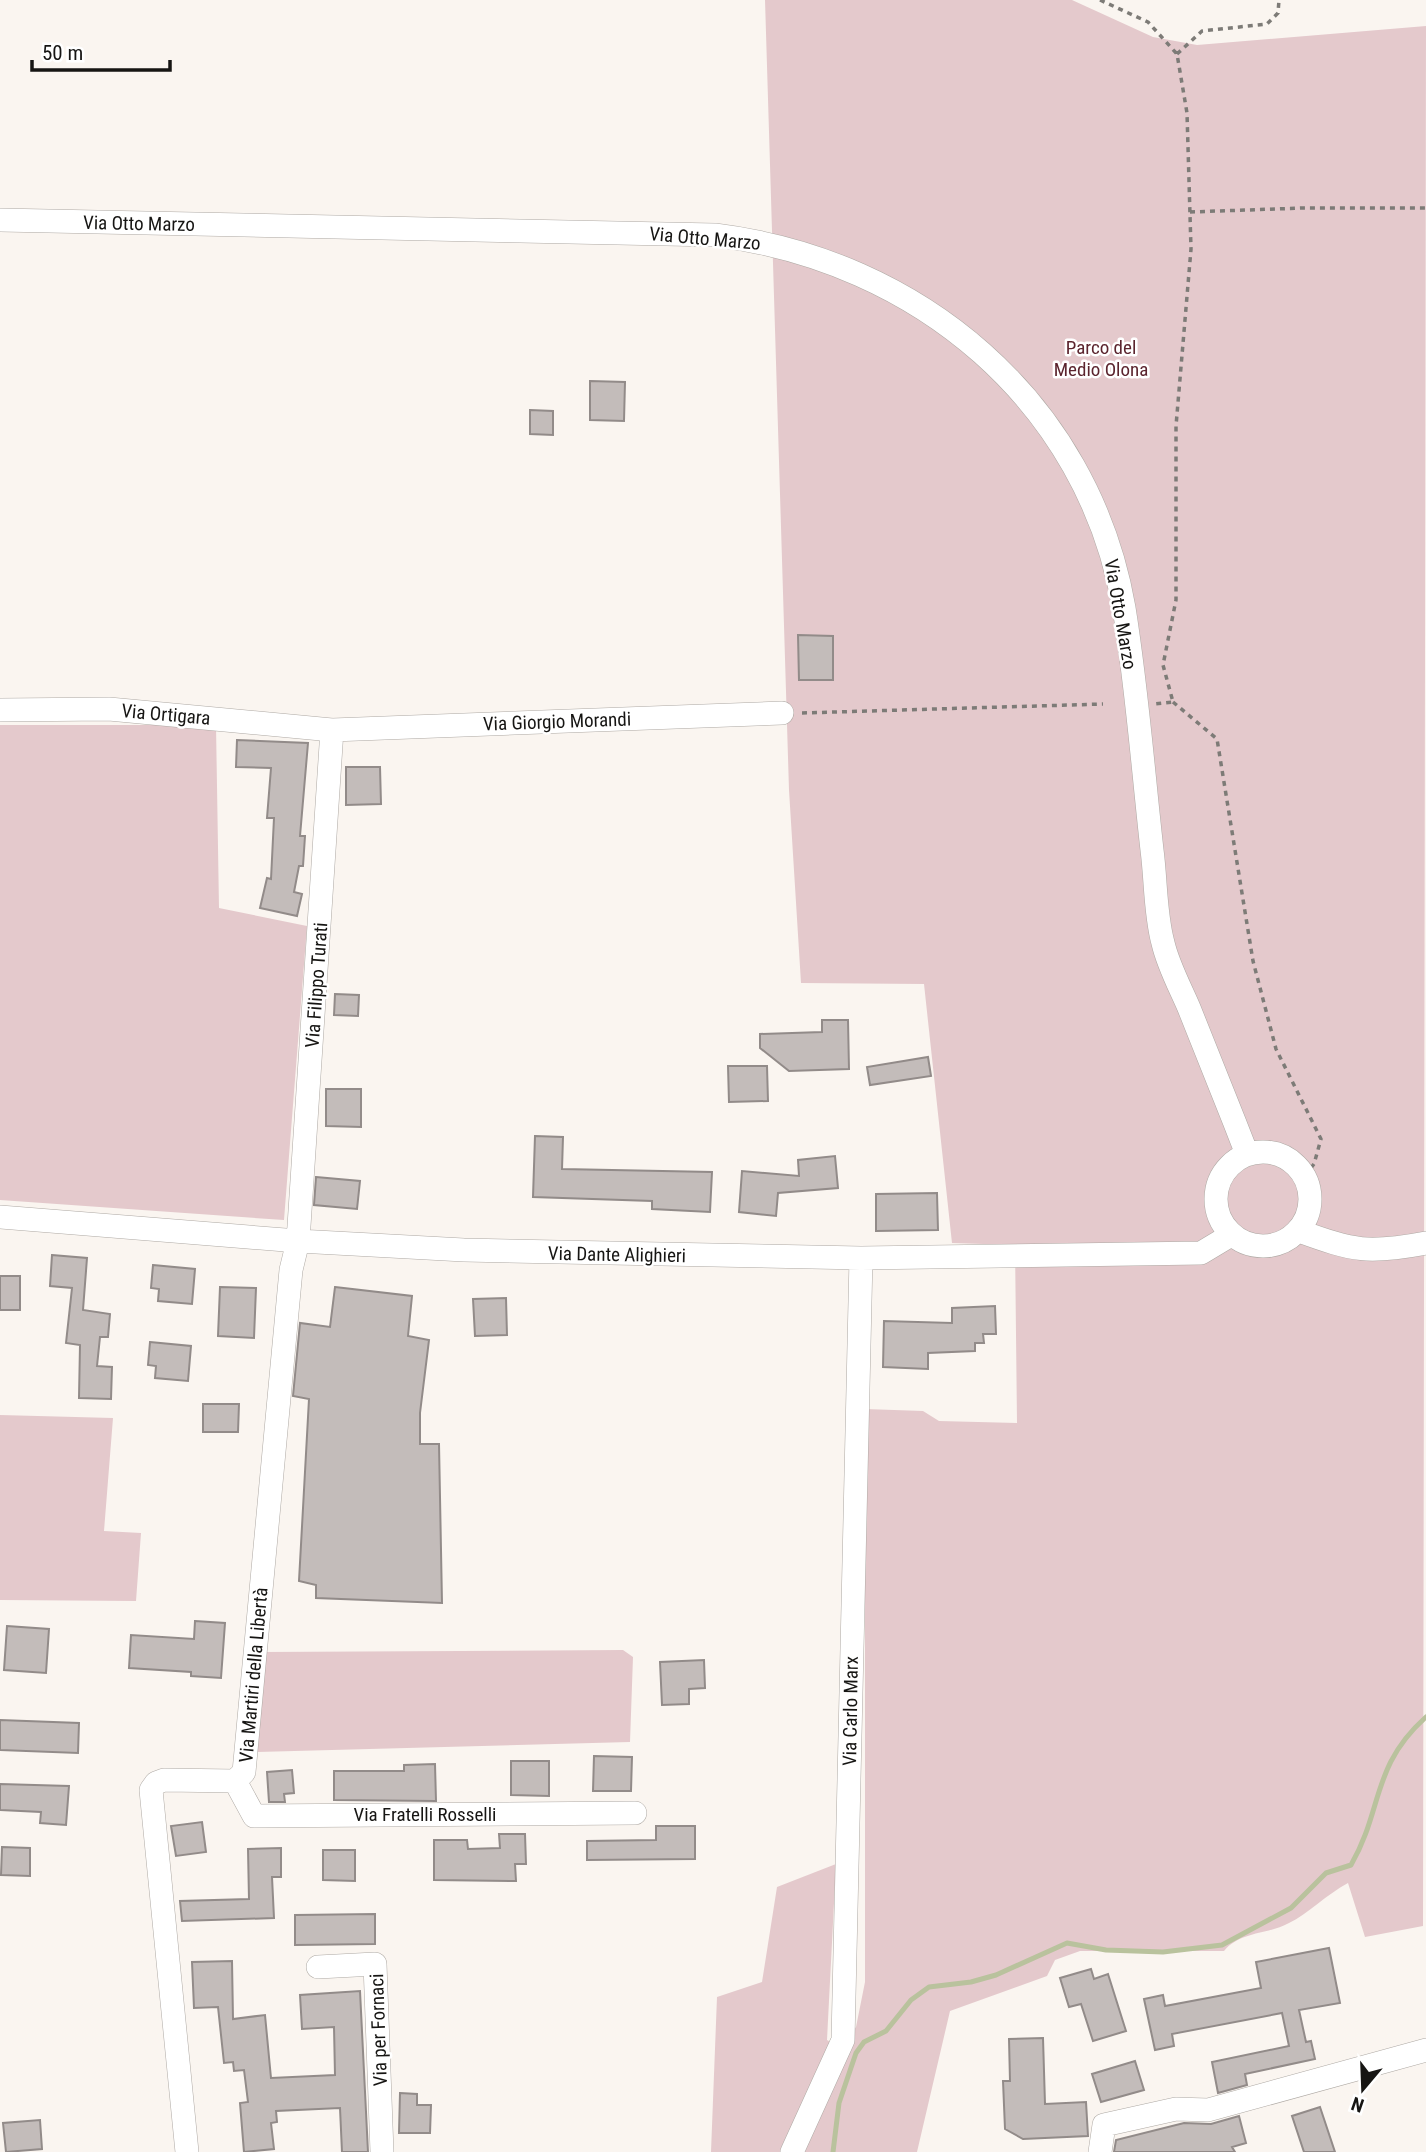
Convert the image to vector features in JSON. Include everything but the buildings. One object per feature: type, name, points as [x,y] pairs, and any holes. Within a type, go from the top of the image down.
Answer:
[{"type":"street","name":"Via Otto Marzo","points":[[0,219],[704,234],[780,246],[863,274],[930,311],[982,352],[1027,399],[1065,453],[1095,512],[1116,574],[1136,707],[1163,943],[1247,1154]]},
{"type":"street","name":"Via Ortigara","points":[[0,710],[109,709],[332,730]]},
{"type":"street","name":"Via Giorgio Morandi","points":[[332,730],[782,713]]},
{"type":"street","name":"Via Filippo Turati","points":[[299,1241],[332,730]]},
{"type":"street","points":[[1269,1151],[1290,1160],[1305,1176],[1311,1195],[1309,1214],[1299,1231],[1278,1245],[1253,1246],[1231,1235],[1217,1214],[1216,1189],[1227,1167],[1247,1154],[1269,1151]]},
{"type":"street","name":"Via Dante Alighieri","points":[[0,1217],[299,1241],[464,1250],[861,1258],[1189,1254],[1201,1253],[1231,1235]]},
{"type":"street","points":[[1299,1231],[1342,1246],[1379,1252],[1426,1243]]},
{"type":"street","name":"Via Martiri della Libertà","points":[[187,2152],[151,1790],[156,1783],[164,1780],[235,1781],[244,1772],[291,1270],[299,1241]]},
{"type":"street","name":"Via Carlo Marx","points":[[792,2152],[843,2040],[861,1258]]},
{"type":"street","name":"Via Fratelli Rosselli","points":[[235,1781],[254,1816],[635,1813]]},
{"type":"street","name":"Via per Fornaci","points":[[318,1966],[375,1964],[382,2152]]},
{"type":"street","points":[[1100,2152],[1104,2125],[1177,2109],[1208,2110],[1426,2050]]},
{"type":"path","points":[[1100,0],[1148,22],[1178,54],[1187,113],[1191,249],[1176,426],[1176,600],[1163,665],[1172,702],[1217,739],[1253,961],[1276,1049],[1321,1139],[1314,1164],[1305,1176]]},
{"type":"path","points":[[1178,54],[1202,31],[1267,24],[1278,13],[1279,0]]},
{"type":"path","points":[[1190,212],[1426,208]]},
{"type":"path","points":[[1136,707],[1172,702]]},
{"type":"path","points":[[782,713],[1103,704]]},
{"type":"green space","name":"Parco del Medio Olona","points":[[765,0],[1072,0],[1153,37],[1197,45],[1426,26],[1423,1926],[1365,1937],[1348,1883],[1296,1919],[1281,1927],[1238,1940],[1224,1951],[1080,1951],[1055,1960],[1047,1976],[950,2011],[917,2152],[711,2152],[717,1997],[762,1982],[777,1887],[836,1864],[827,2040],[841,2048],[856,2027],[865,1982],[865,1409],[923,1411],[939,1421],[1017,1423],[1015,1245],[952,1243],[924,984],[801,983],[789,790]]},
{"type":"green space","points":[[0,725],[216,725],[219,908],[307,926],[284,1220],[0,1200]]},
{"type":"green space","points":[[0,1415],[113,1418],[104,1531],[141,1533],[136,1601],[0,1600]]},
{"type":"green space","points":[[623,1650],[633,1657],[630,1742],[257,1752],[262,1652]]},
{"type":"waterway","points":[[833,2152],[839,2103],[856,2053],[864,2042],[886,2031],[911,2000],[929,1987],[971,1982],[996,1975],[1067,1943],[1106,1950],[1163,1952],[1222,1945],[1291,1908],[1326,1873],[1351,1865],[1396,1753],[1408,1735],[1426,1717]]}]
